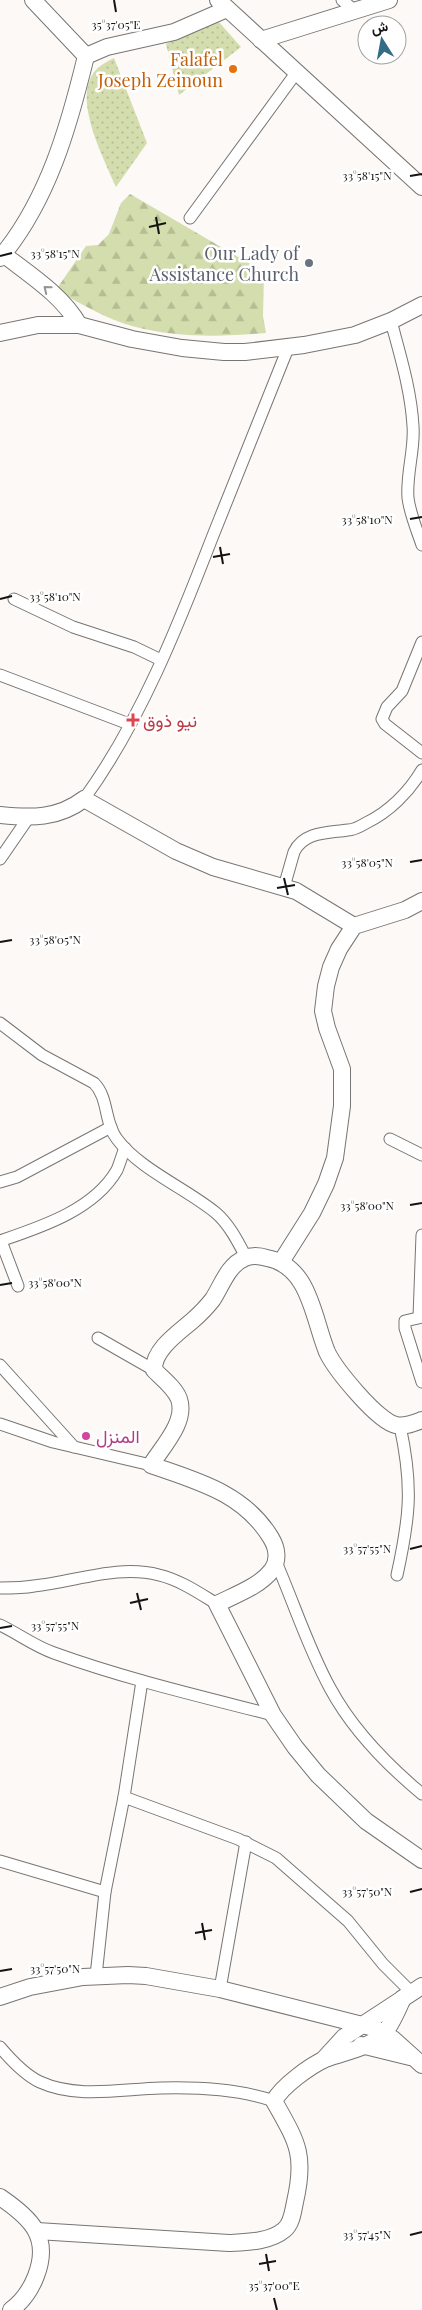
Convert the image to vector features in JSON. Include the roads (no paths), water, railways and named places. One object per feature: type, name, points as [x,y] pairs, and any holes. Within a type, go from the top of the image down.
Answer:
[{"type":"street","points":[[33,0],[86,56]]},
{"type":"street","points":[[261,40],[348,5],[388,0]]},
{"type":"street","points":[[86,56],[107,47],[174,32],[222,4],[422,187]]},
{"type":"street","points":[[79,325],[59,299],[2,256],[39,198],[60,146],[86,56]]},
{"type":"street","points":[[190,218],[296,73]]},
{"type":"street","points":[[0,333],[38,325],[79,325],[116,336],[182,348],[224,352],[288,348],[354,335],[391,321],[422,305]]},
{"type":"street","points":[[391,321],[418,427],[408,497],[422,545]]},
{"type":"street","points":[[0,814],[29,818],[59,813],[75,806],[84,799],[103,772],[161,660],[193,587],[288,348]]},
{"type":"street","points":[[14,599],[74,627],[114,640],[161,660]]},
{"type":"street","points":[[422,642],[402,691],[387,707],[382,719],[385,724],[422,753]]},
{"type":"street","points":[[0,675],[129,724]]},
{"type":"street","points":[[284,887],[294,852],[305,840],[317,833],[351,830],[368,822],[401,798],[422,770]]},
{"type":"street","points":[[84,799],[192,858],[213,867],[296,890],[354,926]]},
{"type":"street","points":[[0,859],[29,818]]},
{"type":"street","points":[[281,1262],[312,1213],[326,1184],[335,1158],[342,1106],[342,1069],[323,1011],[331,967],[339,949],[354,926],[405,910],[422,901]]},
{"type":"street","points":[[0,1023],[42,1055],[94,1083],[100,1090],[116,1138],[125,1148],[217,1214],[233,1234],[246,1257]]},
{"type":"street","points":[[0,1182],[17,1177],[111,1127]]},
{"type":"street","points":[[390,1139],[422,1155]]},
{"type":"street","points":[[18,1286],[1,1241],[46,1224],[78,1208],[108,1182],[117,1169],[125,1148]]},
{"type":"street","points":[[422,1235],[421,1317],[405,1321],[404,1328],[422,1382]]},
{"type":"street","points":[[154,1370],[155,1359],[165,1346],[208,1306],[229,1270],[246,1257],[269,1258],[289,1266],[301,1280],[328,1353],[334,1363],[375,1412],[387,1422],[400,1426],[422,1420]]},
{"type":"street","points":[[98,1338],[154,1370],[179,1400],[180,1416],[171,1436],[151,1465]]},
{"type":"street","points":[[0,1365],[74,1446]]},
{"type":"street","points":[[0,1424],[31,1436],[151,1465],[214,1487],[246,1508],[263,1524],[274,1542],[276,1562],[323,1674],[339,1704],[378,1755],[422,1794]]},
{"type":"street","points":[[397,1575],[406,1529],[410,1494],[407,1457],[400,1426]]},
{"type":"street","points":[[217,1604],[259,1581],[271,1571],[276,1562]]},
{"type":"street","points":[[0,1588],[35,1586],[124,1572],[142,1572],[160,1575],[180,1582],[217,1604],[273,1715],[295,1747],[344,1801],[390,1839],[422,1860]]},
{"type":"street","points":[[0,1625],[29,1643],[54,1653],[142,1681],[273,1715]]},
{"type":"street","points":[[96,1976],[105,1892],[124,1797],[142,1681]]},
{"type":"street","points":[[124,1797],[246,1842],[276,1858],[326,1900],[357,1931],[388,1969],[412,1992]]},
{"type":"street","points":[[220,1990],[246,1842]]},
{"type":"street","points":[[0,1862],[105,1892]]},
{"type":"street","points":[[0,1997],[30,1987],[96,1976],[146,1976],[220,1990],[362,2024],[384,2033],[418,2062]]},
{"type":"street","points":[[274,2100],[288,2085],[323,2060],[344,2037],[412,1992]]},
{"type":"street","points":[[323,2060],[365,2046],[384,2033],[412,1992]]},
{"type":"street","points":[[320,2015],[344,2037],[365,2046],[418,2062]]},
{"type":"street","points":[[0,2047],[16,2064],[39,2082],[72,2091],[190,2088],[249,2094],[274,2100],[292,2135],[301,2163],[294,2209],[289,2224],[283,2231],[257,2240],[229,2242],[37,2231]]},
{"type":"street","points":[[0,2196],[21,2212],[37,2231],[43,2247],[40,2267],[32,2286],[19,2304],[11,2310]]},
{"type":"place","name":"Falafel Joseph Zeinoun","points":[[233,69]]},
{"type":"place","name":"Our Lady of Assistance Church","points":[[309,263]]},
{"type":"place","name":"نيو ذوق","points":[[133,720]]},
{"type":"place","name":"المنزل","points":[[86,1436]]}]
